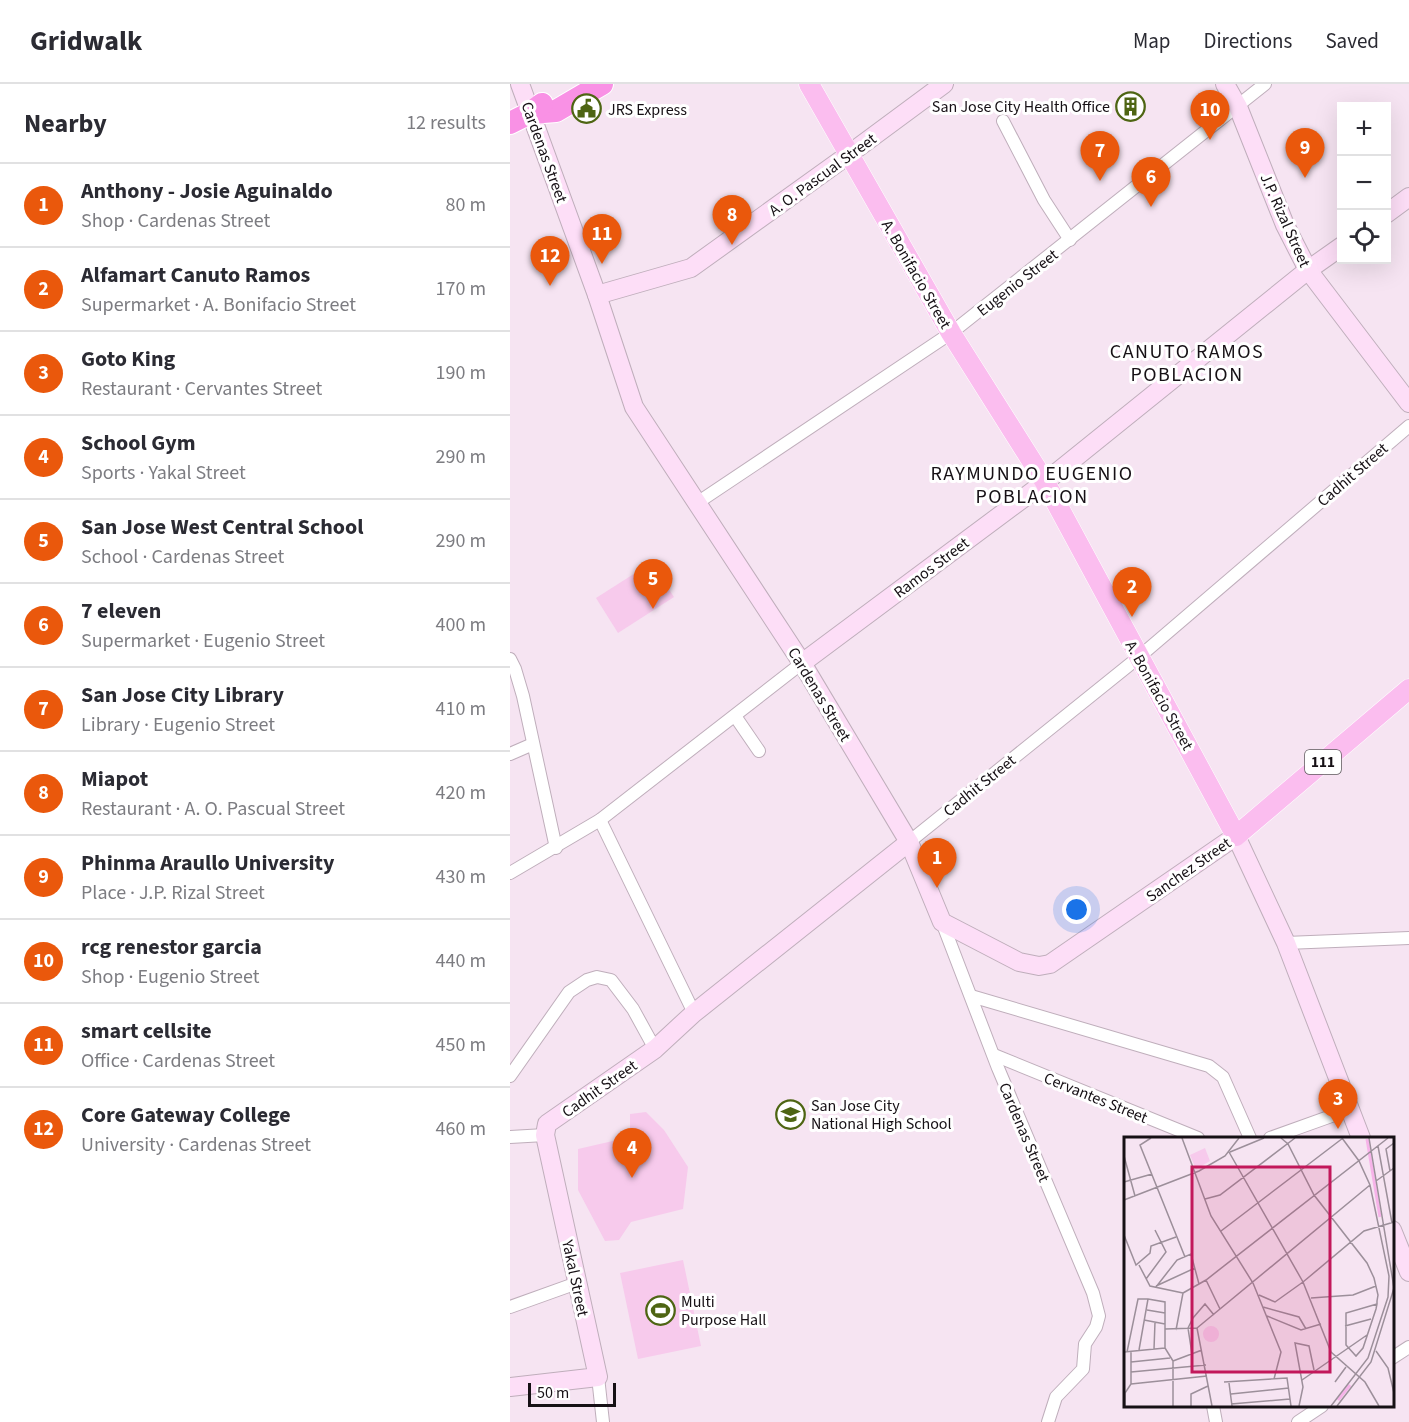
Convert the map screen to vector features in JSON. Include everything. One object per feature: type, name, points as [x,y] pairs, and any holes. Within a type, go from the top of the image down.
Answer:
[{"type":"highway","points":[[510,123],[530,113],[551,96],[574,84]]},
{"type":"highway","points":[[530,113],[556,111],[602,84]]},
{"type":"main road","name":"A. Bonifacio Street","points":[[809,84],[951,333],[1045,482],[1236,836]]},
{"type":"main road","name":"Sanchez Street","points":[[1236,836],[1409,689]]},
{"type":"street","name":"Cardenas Street","points":[[520,84],[597,295],[634,407],[802,663],[909,842],[1093,1293],[1099,1316],[1096,1327],[1085,1344],[1083,1369],[1056,1397],[1048,1422]]},
{"type":"street","name":"A. O. Pascual Street","points":[[597,295],[691,268],[944,84]]},
{"type":"street","name":"J.P. Rizal Street","points":[[1225,84],[1238,107],[1285,225],[1308,270],[1409,403]]},
{"type":"street","name":"Eugenio Street","points":[[697,503],[951,333],[1265,84]]},
{"type":"street","points":[[1003,121],[1044,200],[1070,240]]},
{"type":"street","points":[[1391,210],[1409,197]]},
{"type":"street","name":"Ramos Street","points":[[510,873],[600,820],[802,663],[1045,482],[1337,249]]},
{"type":"street","name":"Cadhit Street","points":[[545,1135],[549,1122],[655,1049],[694,1013],[1139,657],[1409,426]]},
{"type":"street","points":[[510,659],[523,696],[556,848]]},
{"type":"street","points":[[735,716],[759,751]]},
{"type":"street","points":[[510,754],[533,744]]},
{"type":"street","points":[[600,820],[694,1013]]},
{"type":"street","name":"Sanchez Street","points":[[942,922],[1028,965],[1050,964],[1236,836]]},
{"type":"street","name":"A. Bonifacio Street","points":[[1236,836],[1286,943],[1361,1137]]},
{"type":"street","points":[[1286,943],[1409,938]]},
{"type":"street","points":[[510,1076],[569,992],[587,980],[597,977],[611,980],[633,1009],[655,1049]]},
{"type":"street","points":[[971,996],[1209,1066],[1223,1077],[1250,1137]]},
{"type":"street","name":"Cervantes Street","points":[[994,1055],[1196,1137]]},
{"type":"street","points":[[1273,1137],[1351,1109]]},
{"type":"street","points":[[510,1137],[545,1135]]},
{"type":"street","name":"Yakal Street","points":[[545,1135],[598,1377],[603,1422]]},
{"type":"street","points":[[1394,1235],[1409,1272]]},
{"type":"street","points":[[510,1307],[577,1283]]},
{"type":"street","points":[[1394,1357],[1409,1347]]},
{"type":"street","points":[[510,1387],[598,1377]]},
{"type":"street","points":[[1213,1407],[1216,1422]]},
{"type":"street","points":[[1298,1422],[1309,1409]]},
{"type":"shaded area","points":[[651,563],[674,597],[618,633],[596,598]]},
{"type":"shaded area","points":[[646,1112],[664,1130],[688,1167],[683,1209],[631,1222],[619,1240],[605,1241],[578,1190],[578,1149],[630,1137],[630,1114]]},
{"type":"shaded area","name":"Multi Purpose Hall","points":[[683,1260],[701,1346],[638,1359],[620,1273]]},
{"type":"place","name":"San Jose City Health Office","points":[[1131,106]]},
{"type":"place","name":"JRS Express","points":[[587,109]]},
{"type":"place","name":"rcg renestor garcia","points":[[1210,140]]},
{"type":"place","name":"Phinma Araullo University","points":[[1305,178]]},
{"type":"place","name":"San Jose City Library","points":[[1100,181]]},
{"type":"place","name":"7 eleven","points":[[1151,207]]},
{"type":"place","name":"Miapot","points":[[732,245]]},
{"type":"place","name":"smart cellsite","points":[[602,264]]},
{"type":"place","name":"Core Gateway College","points":[[550,286]]},
{"type":"place","name":"San Jose West Central School","points":[[653,609]]},
{"type":"place","name":"Alfamart Canuto Ramos","points":[[1132,617]]},
{"type":"place","name":"Anthony - Josie Aguinaldo","points":[[937,888]]},
{"type":"place","name":"San Jose City National High School","points":[[790,1114]]},
{"type":"place","name":"Goto King","points":[[1338,1129]]},
{"type":"place","name":"School Gym","points":[[632,1178]]},
{"type":"place","name":"Multi Purpose Hall","points":[[660,1310]]},
{"type":"district","name":"CANUTO RAMOS POBLACION","points":[[1187,362]]},
{"type":"district","name":"RAYMUNDO EUGENIO POBLACION","points":[[1032,484]]}]
